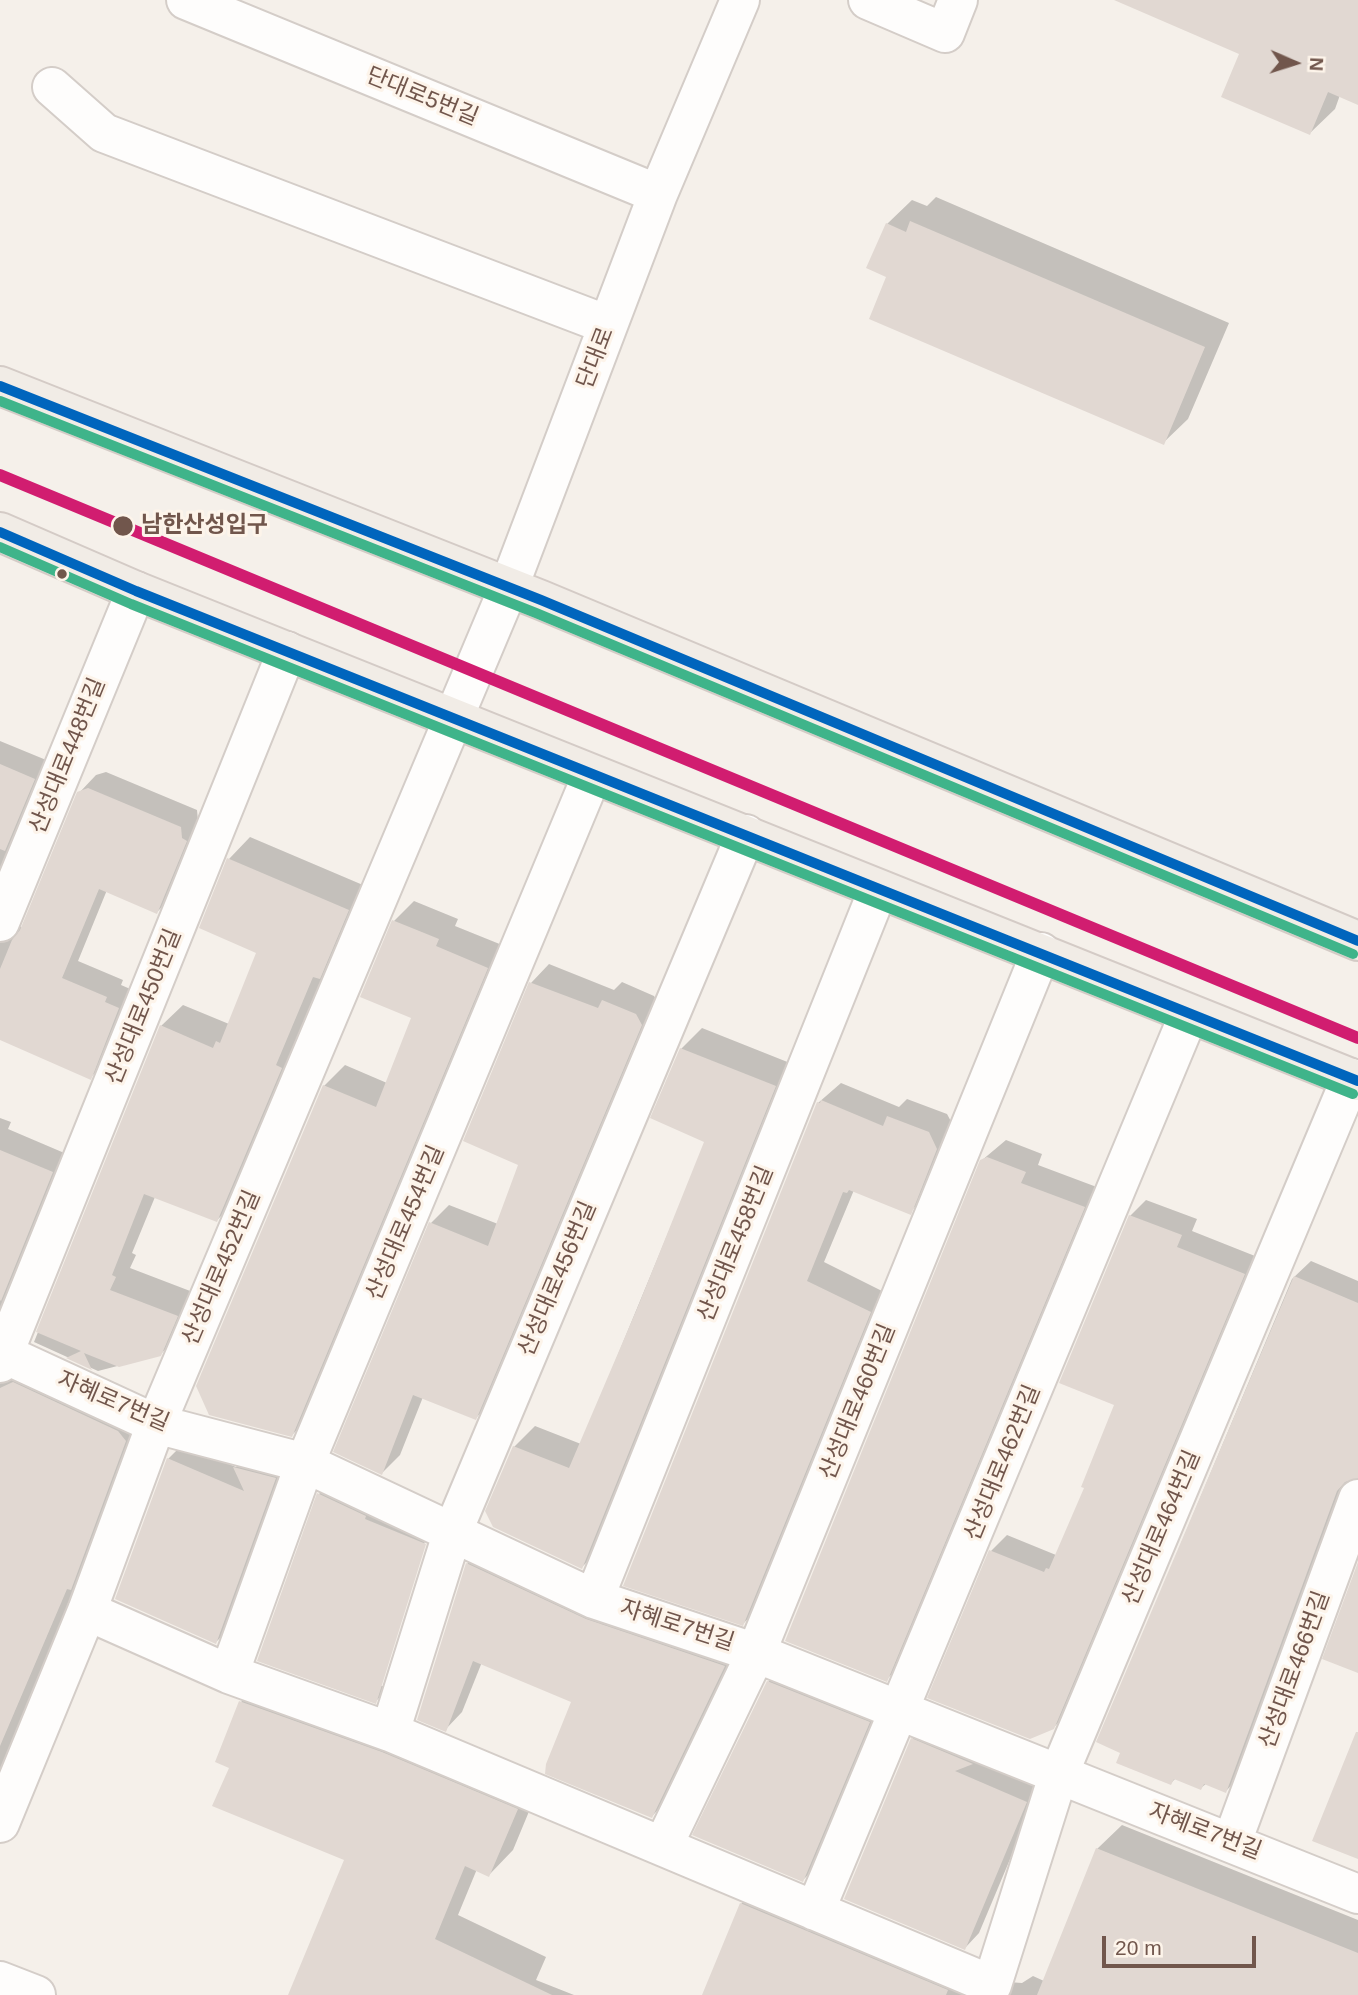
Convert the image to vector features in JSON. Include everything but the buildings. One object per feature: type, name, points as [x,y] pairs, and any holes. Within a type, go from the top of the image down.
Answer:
[{"type":"main road","points":[[0,386],[508,589],[1358,941]]},
{"type":"main road","points":[[0,532],[136,591],[1355,1080]]},
{"type":"street","name":"단대로5번길","points":[[186,0],[658,194]]},
{"type":"street","name":"단대로","points":[[456,718],[508,589],[658,194],[740,0]]},
{"type":"street","points":[[868,0],[945,33],[958,0]]},
{"type":"street","points":[[52,87],[104,132],[608,325]]},
{"type":"street","name":"산성대로448번길","points":[[0,922],[136,591]]},
{"type":"street","name":"산성대로450번길","points":[[1,1357],[288,651]]},
{"type":"street","name":"산성대로452번길","points":[[0,1823],[87,1611],[156,1424],[456,718]]},
{"type":"street","name":"산성대로454번길","points":[[229,1674],[306,1463],[592,775]]},
{"type":"street","name":"산성대로456번길","points":[[390,1732],[453,1531],[746,834]]},
{"type":"street","name":"산성대로458번길","points":[[594,1599],[878,890]]},
{"type":"street","name":"산성대로460번길","points":[[663,1846],[756,1653],[1041,953]]},
{"type":"street","name":"산성대로462번길","points":[[814,1911],[900,1713],[1189,1014]]},
{"type":"street","name":"산성대로464번길","points":[[814,1911],[992,1985],[1058,1776],[1355,1080]]},
{"type":"street","name":"자혜로7번길","points":[[1,1357],[156,1424],[306,1463],[594,1599],[756,1653],[900,1713],[1358,1894]]},
{"type":"street","name":"산성대로466번길","points":[[1232,1842],[1358,1499]]},
{"type":"street","points":[[87,1611],[229,1674],[390,1732],[814,1911]]},
{"type":"street","points":[[0,1981],[36,1995]]},
{"type":"transit line","points":[[0,386],[541,600],[1358,941]]},
{"type":"transit line","points":[[0,401],[536,613],[1353,954]]},
{"type":"transit line","points":[[0,475],[1358,1038]]},
{"type":"transit line","points":[[0,532],[136,591],[1358,1081]]},
{"type":"transit line","points":[[0,547],[131,604],[1353,1094]]},
{"type":"place","name":"남한산성입구","points":[[123,526]]}]
